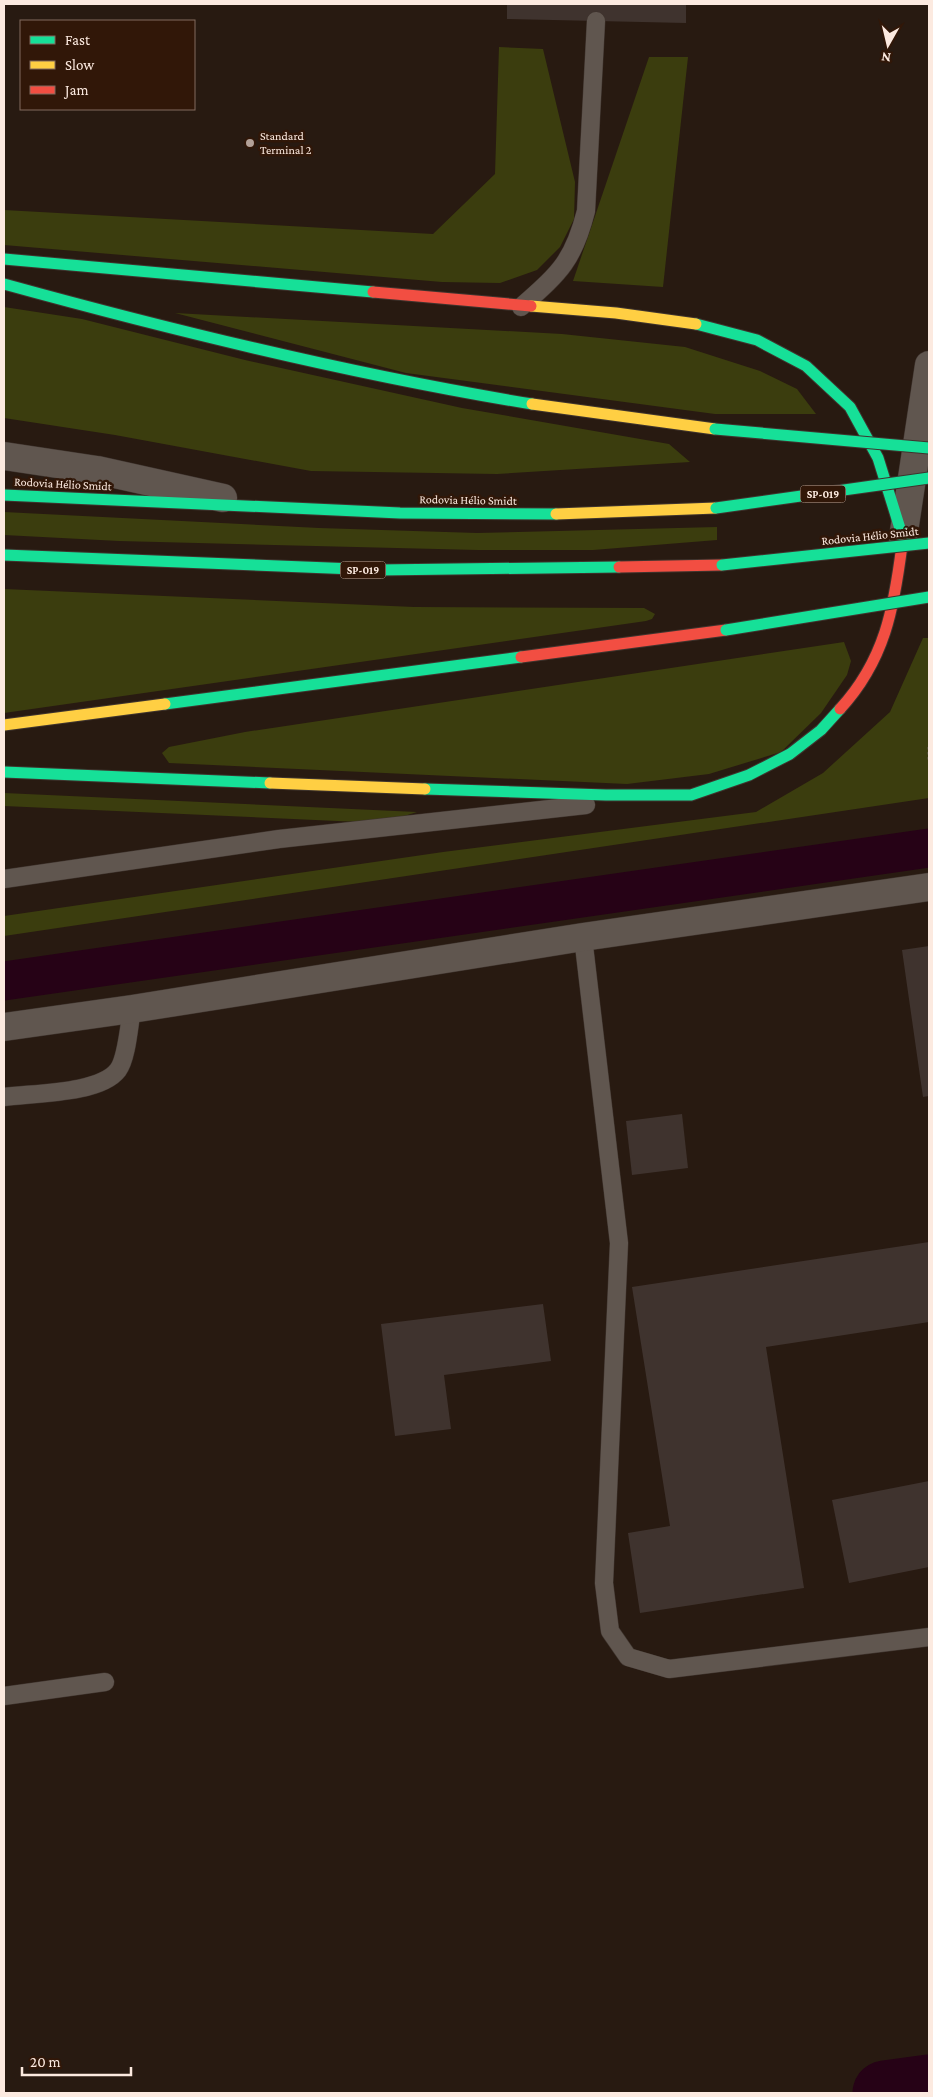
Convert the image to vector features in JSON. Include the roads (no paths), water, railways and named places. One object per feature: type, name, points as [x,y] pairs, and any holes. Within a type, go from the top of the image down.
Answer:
[{"type":"main road","points":[[4,259],[616,313],[696,324],[757,340],[806,366],[850,407],[878,458],[903,538],[896,590],[884,637],[860,687],[821,730],[790,754],[749,775],[691,794],[606,796],[4,772]]},
{"type":"main road","points":[[4,284],[76,306],[228,343],[476,394],[715,429],[929,448]]},
{"type":"main road","name":"Rodovia Hélio Smidt","points":[[4,495],[400,513],[545,514],[716,508],[929,478]]},
{"type":"main road","name":"Rodovia Hélio Smidt","points":[[4,555],[379,570],[722,565],[929,544]]},
{"type":"main road","points":[[4,725],[726,630],[929,597]]},
{"type":"street","points":[[903,538],[929,365]]},
{"type":"street","points":[[4,456],[97,470],[266,507]]},
{"type":"street","points":[[4,1027],[132,1009],[583,937],[929,887]]},
{"type":"lane","points":[[521,306],[553,278],[568,259],[578,241],[586,211],[596,21]]},
{"type":"lane","points":[[4,879],[279,839],[691,794]]},
{"type":"lane","points":[[583,937],[618,1243],[604,1583],[610,1631],[628,1657],[669,1669],[929,1638]]},
{"type":"lane","points":[[4,1097],[87,1087],[104,1082],[119,1069],[124,1055],[132,1009]]},
{"type":"lane","points":[[4,1696],[104,1682]]},
{"type":"waterway","points":[[4,981],[929,848]]},
{"type":"waterway","points":[[885,2093],[929,2087]]},
{"type":"place","name":"Standard Terminal 2","points":[[250,143]]}]
